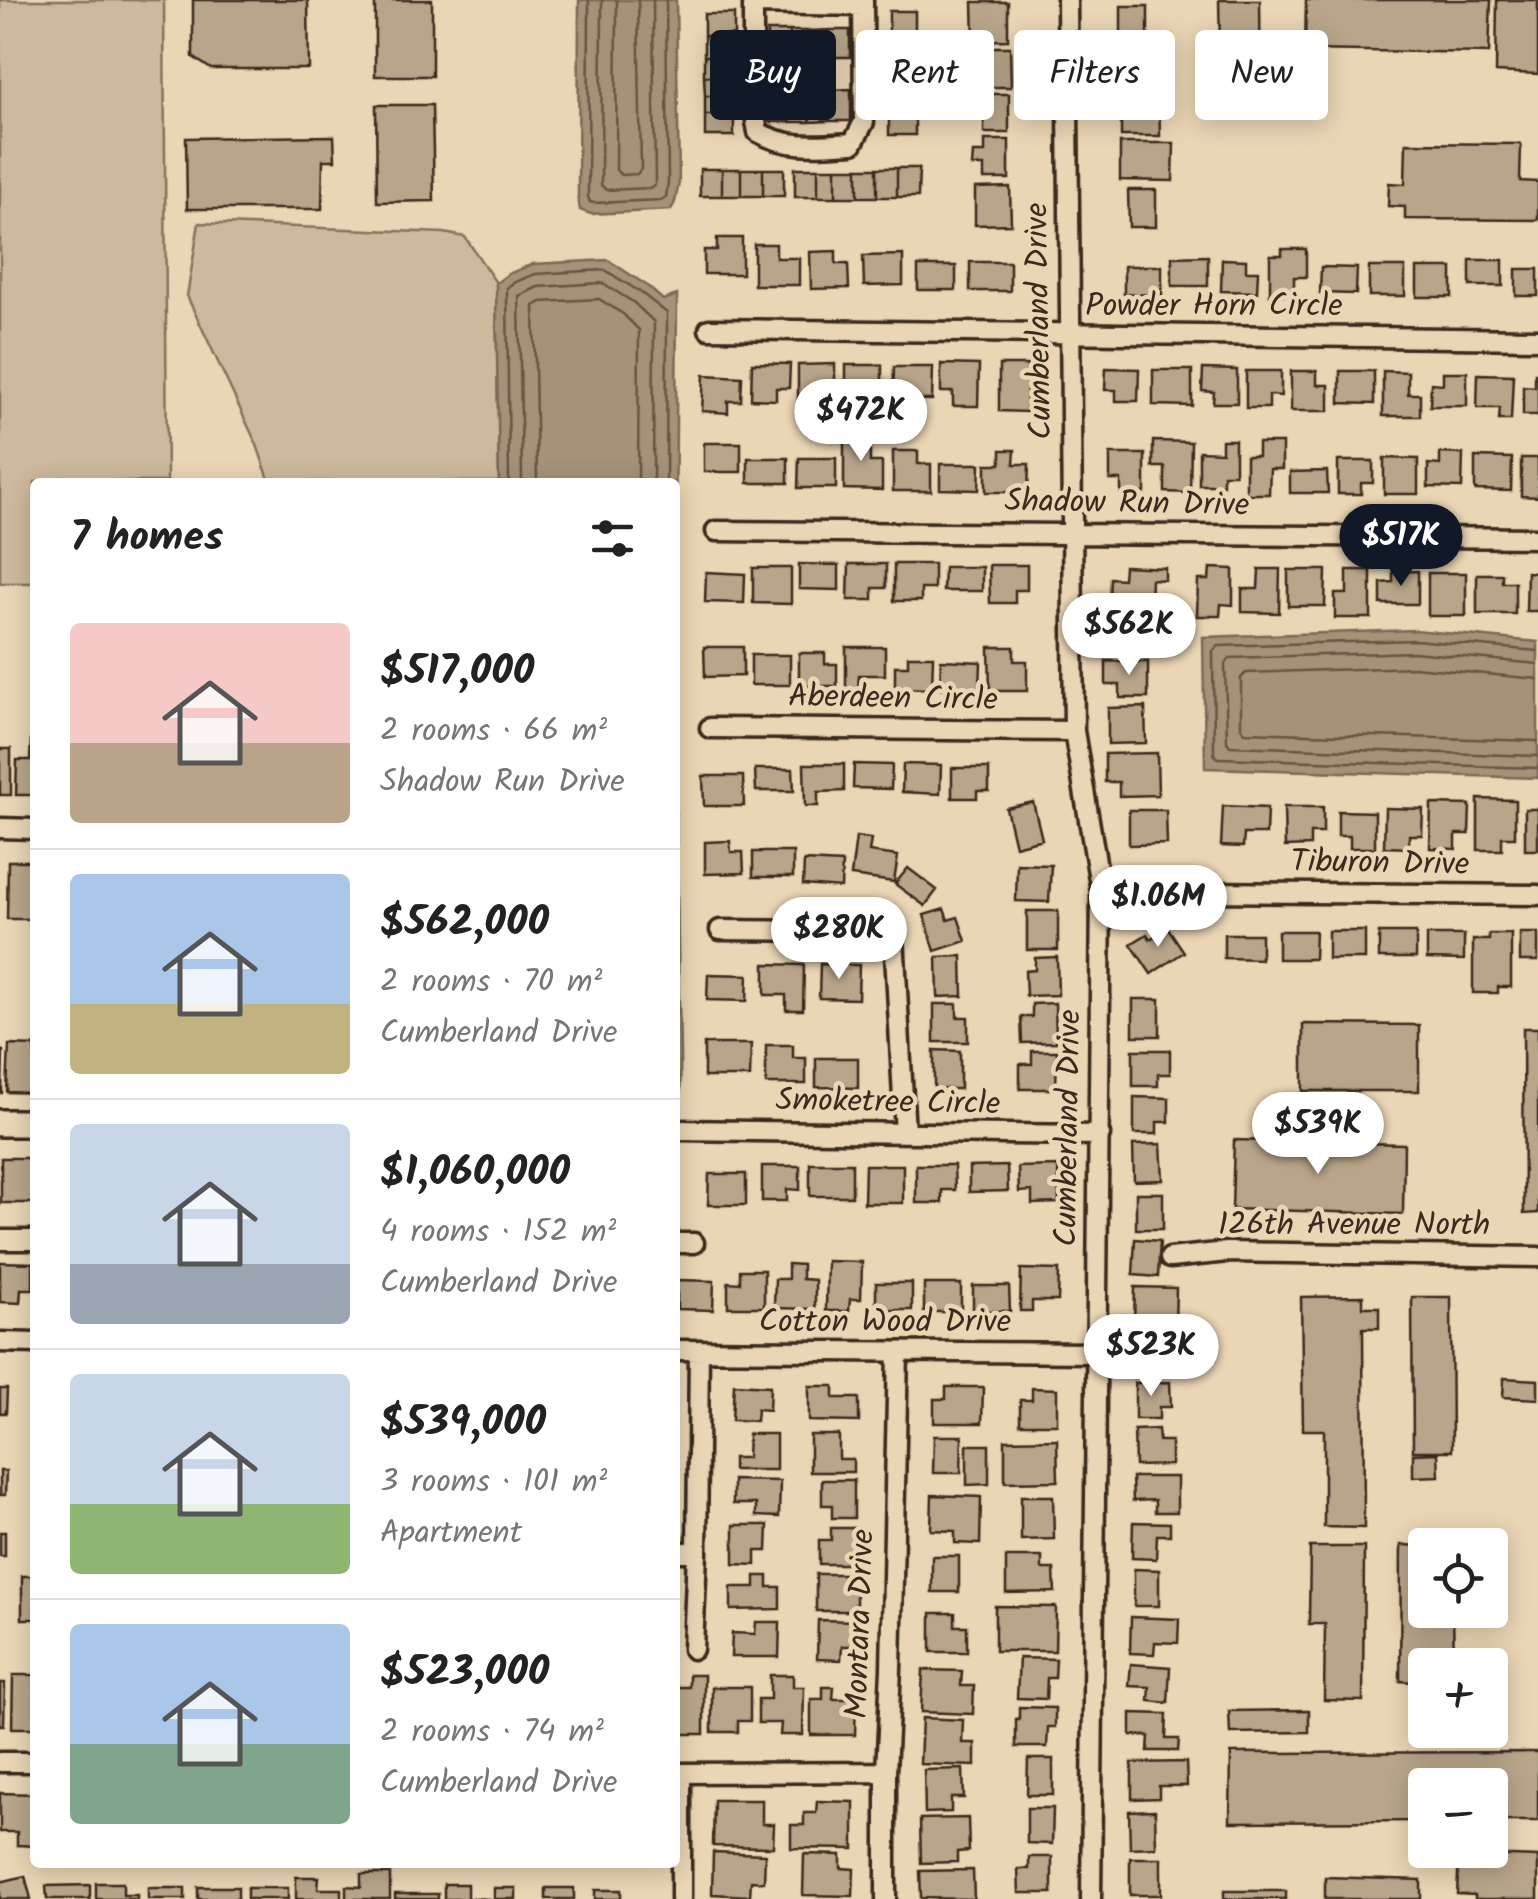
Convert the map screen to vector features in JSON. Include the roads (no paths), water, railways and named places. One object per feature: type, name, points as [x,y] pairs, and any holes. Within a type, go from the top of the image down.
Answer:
[{"type":"street","name":"Cumberland Drive","points":[[1067,0],[1074,731],[1101,891],[1091,1899]]},
{"type":"street","points":[[753,2],[863,3],[864,122],[853,143],[809,145],[773,141],[758,132],[753,105],[753,2]]},
{"type":"street","name":"Powder Horn Circle","points":[[709,329],[1538,339]]},
{"type":"street","name":"Shadow Run Drive","points":[[716,530],[1538,538]]},
{"type":"street","name":"Aberdeen Circle","points":[[710,728],[1074,731]]},
{"type":"street","points":[[0,828],[30,829]]},
{"type":"street","name":"Tiburon Drive","points":[[1101,891],[1538,895]]},
{"type":"street","points":[[720,930],[894,936],[904,1132]]},
{"type":"street","points":[[0,1123],[30,1123]]},
{"type":"street","name":"Smoketree Circle","points":[[680,1130],[1100,1135]]},
{"type":"street","points":[[0,1240],[30,1240]]},
{"type":"street","points":[[680,1243],[694,1243]]},
{"type":"street","name":"126th Avenue North","points":[[1170,1258],[1227,1252],[1538,1256]]},
{"type":"street","points":[[0,1342],[30,1343]]},
{"type":"street","name":"Cotton Wood Drive","points":[[680,1350],[1095,1353]]},
{"type":"street","points":[[693,1649],[699,1350]]},
{"type":"street","name":"Montara Drive","points":[[886,1899],[898,1352]]},
{"type":"street","points":[[680,1552],[697,1552]]},
{"type":"street","points":[[0,1762],[30,1762]]},
{"type":"street","points":[[680,1773],[886,1772]]},
{"type":"street","points":[[680,1857],[681,1899]]},
{"type":"water","points":[[579,0],[676,0],[679,183],[671,210],[591,214],[580,210]]},
{"type":"water","points":[[608,260],[663,300],[677,295],[676,478],[499,478],[496,283],[533,264]]},
{"type":"water","points":[[1415,630],[1538,642],[1538,778],[1205,768],[1203,637]]}]
